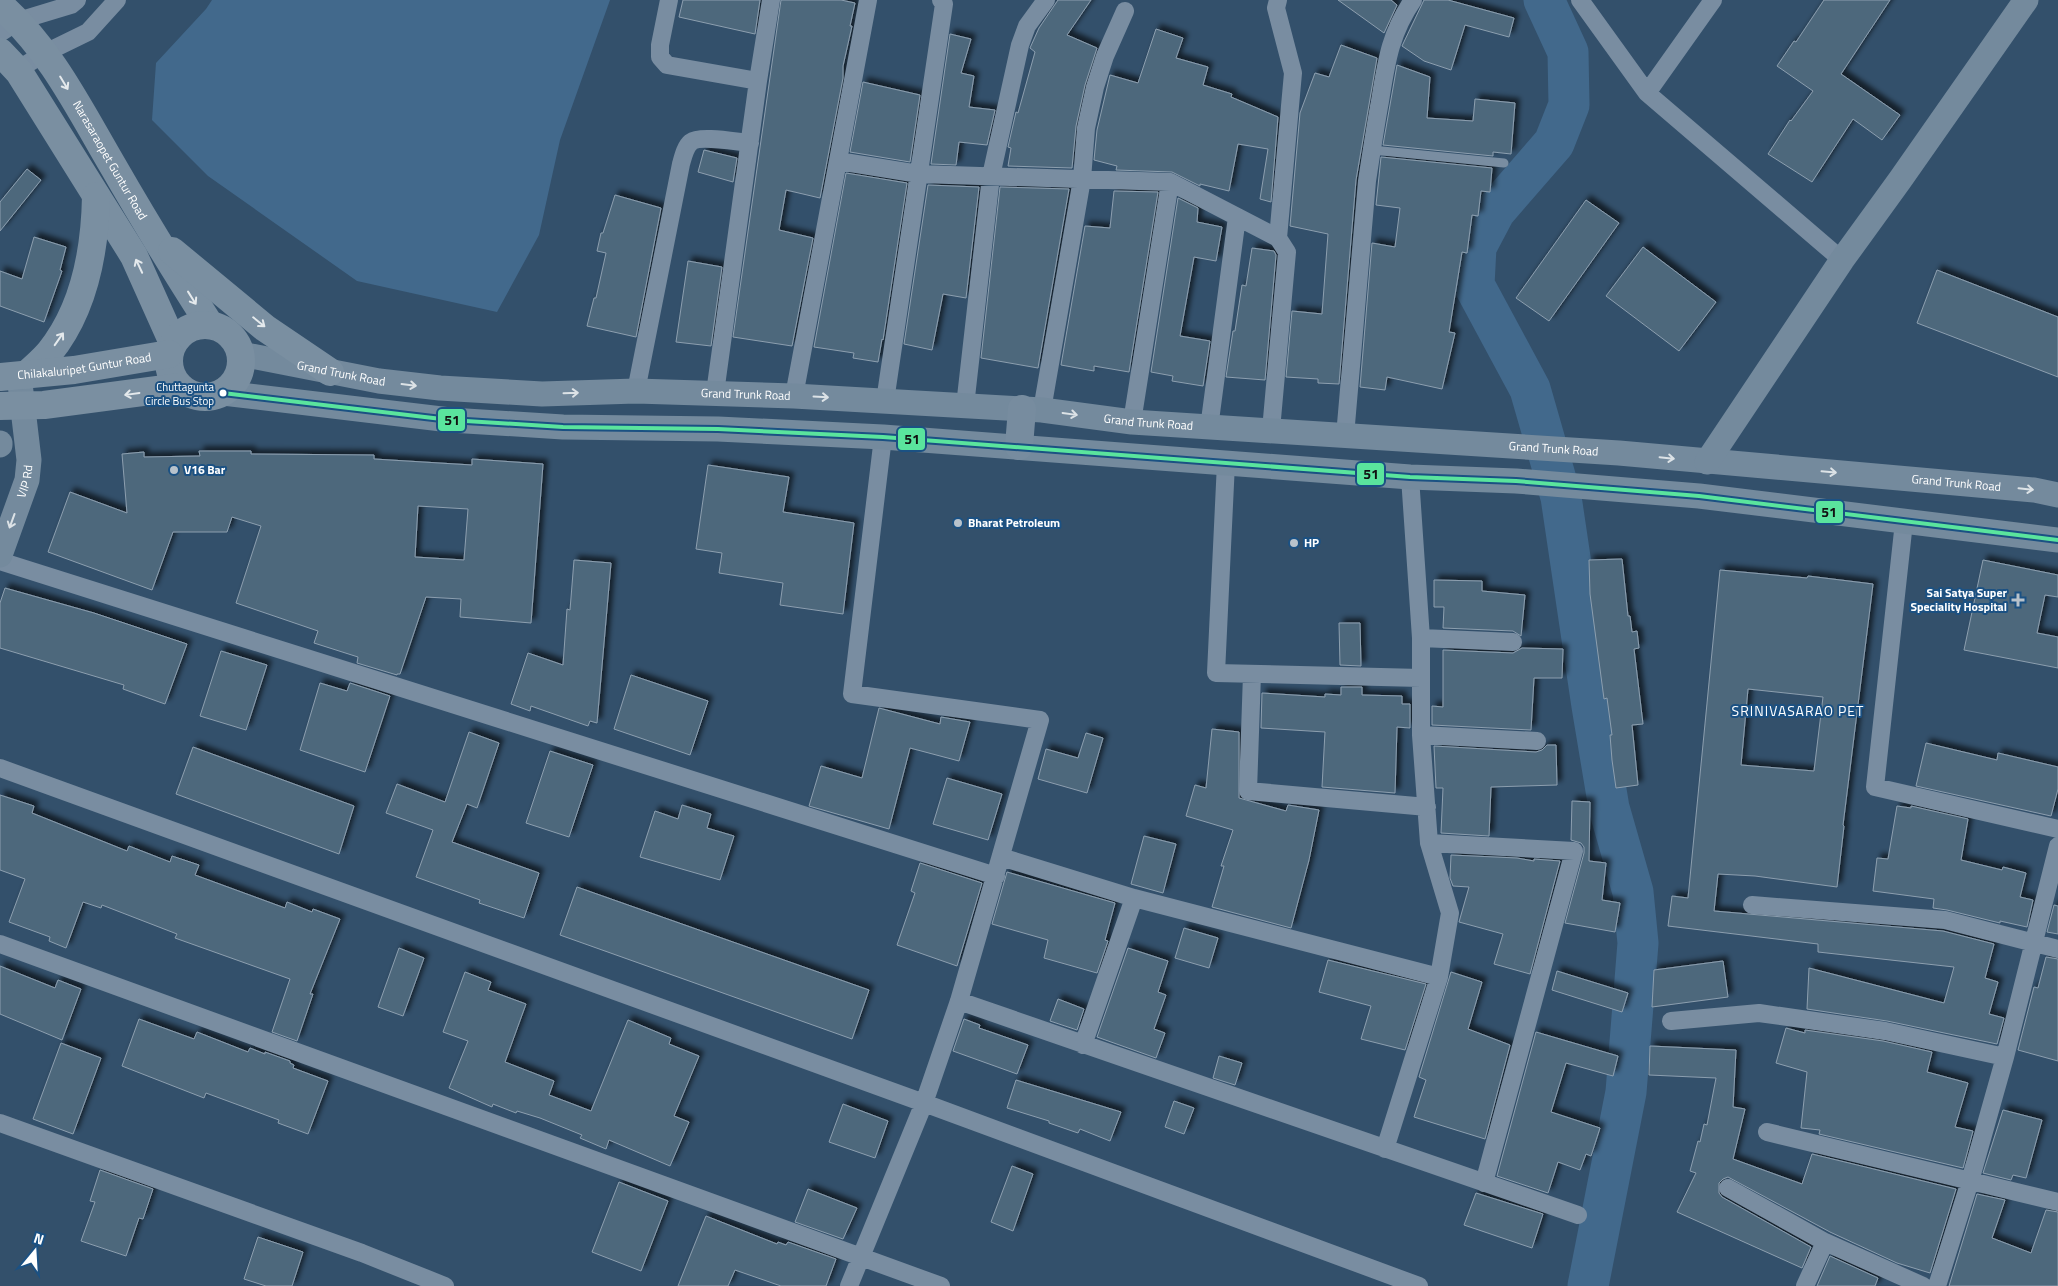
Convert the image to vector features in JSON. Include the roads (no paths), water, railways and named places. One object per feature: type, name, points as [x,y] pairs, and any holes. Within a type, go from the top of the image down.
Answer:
[{"type":"highway","name":"Narasaraopet Guntur Road","points":[[6,20],[45,53],[154,236],[210,325]]},
{"type":"highway","points":[[8,61],[134,256],[171,348]]},
{"type":"highway","points":[[15,376],[48,354],[63,334],[74,313],[96,230],[96,196]]},
{"type":"highway","points":[[154,236],[265,328],[330,372]]},
{"type":"highway","points":[[199,325],[210,325],[220,328],[230,334],[237,343],[241,354],[238,376],[232,386],[223,393],[212,397],[190,394],[180,388],[173,378],[169,366],[171,348],[180,334],[188,328],[199,325]]},
{"type":"highway","name":"Chilakaluripet Guntur Road","points":[[15,376],[74,370],[171,348]]},
{"type":"highway","points":[[12,405],[78,401],[180,388]]},
{"type":"main road","points":[[1707,462],[1842,260],[2026,0]]},
{"type":"main road","name":"Grand Trunk Road","points":[[241,354],[379,381],[449,389],[542,394],[636,391],[715,393],[1032,410],[1132,422],[1208,428],[1271,430],[1619,453],[2034,490],[2058,495]]},
{"type":"main road","name":"VIP Rd","points":[[0,555],[27,480],[29,460],[12,405],[15,376]]},
{"type":"main road","points":[[223,393],[450,420],[563,427],[718,430],[883,437],[1410,477],[1516,481],[1699,496],[1904,522],[2008,532],[2058,540]]},
{"type":"main road","points":[[1019,446],[1032,410]]},
{"type":"street","points":[[6,20],[72,5],[77,0]]},
{"type":"street","points":[[8,61],[45,53],[88,32],[117,0]]},
{"type":"street","points":[[669,0],[660,45],[660,57],[667,65],[758,81]]},
{"type":"street","points":[[715,393],[771,0]]},
{"type":"street","points":[[794,396],[868,0]]},
{"type":"street","points":[[885,401],[919,174],[928,96],[944,4],[941,0]]},
{"type":"street","points":[[965,406],[991,176],[1020,45],[1027,26],[1046,0]]},
{"type":"street","points":[[1278,0],[1276,8],[1294,73],[1278,238]]},
{"type":"street","points":[[1345,436],[1367,181],[1389,48],[1396,29],[1412,0]]},
{"type":"street","points":[[1580,0],[1647,92],[1842,260]]},
{"type":"street","points":[[1647,92],[1714,0]]},
{"type":"street","points":[[1032,410],[1082,179],[1086,128],[1094,87],[1105,56],[1125,11]]},
{"type":"street","points":[[636,391],[681,164],[685,152],[691,142],[701,139],[750,143]]},
{"type":"street","points":[[838,162],[919,174],[1170,182],[1278,238],[1288,252],[1271,430]]},
{"type":"street","points":[[1132,422],[1170,182]]},
{"type":"street","points":[[1208,428],[1237,217]]},
{"type":"street","points":[[849,1286],[924,1104],[959,1002],[1040,720],[852,694],[883,437]]},
{"type":"street","points":[[1226,463],[1216,673],[1421,678]]},
{"type":"street","points":[[1385,1149],[1439,977],[1450,913],[1429,843],[1421,735],[1421,638],[1410,477]]},
{"type":"street","points":[[1904,522],[1875,787],[2058,829]]},
{"type":"street","points":[[0,561],[996,876]]},
{"type":"street","points":[[1421,638],[1513,642]]},
{"type":"street","points":[[1252,674],[1248,791],[1427,807]]},
{"type":"street","points":[[1421,735],[1537,741]]},
{"type":"street","points":[[0,768],[1419,1286]]},
{"type":"street","points":[[1429,843],[1574,851],[1484,1183]]},
{"type":"street","points":[[1937,1286],[1970,1181],[2005,1057],[2058,846]]},
{"type":"street","points":[[1002,857],[1134,898],[1439,977]]},
{"type":"street","points":[[1083,1045],[1134,898]]},
{"type":"street","points":[[1752,905],[1945,920],[2058,949]]},
{"type":"street","points":[[0,944],[941,1286]]},
{"type":"street","points":[[959,1002],[1578,1215]]},
{"type":"street","points":[[1671,1022],[1758,1013],[1885,1031],[2005,1057]]},
{"type":"street","points":[[0,1123],[362,1253],[445,1286]]},
{"type":"street","points":[[1766,1132],[2058,1202]]},
{"type":"street","points":[[1728,1188],[1826,1242],[1923,1286]]},
{"type":"street","points":[[1805,1286],[1826,1242]]},
{"type":"lane","points":[[1372,150],[1504,163]]},
{"type":"water","points":[[212,0],[610,0],[560,140],[539,235],[497,312],[357,281],[208,176],[152,120],[156,63]]},
{"type":"waterway","points":[[1544,0],[1568,52],[1569,105],[1554,143],[1495,211],[1476,247],[1474,285],[1530,389],[1561,497],[1609,808],[1633,892],[1638,943],[1626,1092],[1588,1286]]},
{"type":"place","name":"Chuttagunta Circle Bus Stop","points":[[223,393]]},
{"type":"place","name":"V16 Bar","points":[[174,470]]},
{"type":"place","name":"Bharat Petroleum","points":[[958,523]]},
{"type":"place","name":"HP","points":[[1294,543]]},
{"type":"place","name":"Sai Satya Super Speciality Hospital","points":[[2018,600]]},
{"type":"district","name":"SRINIVASARAO PET","points":[[1798,711]]}]
